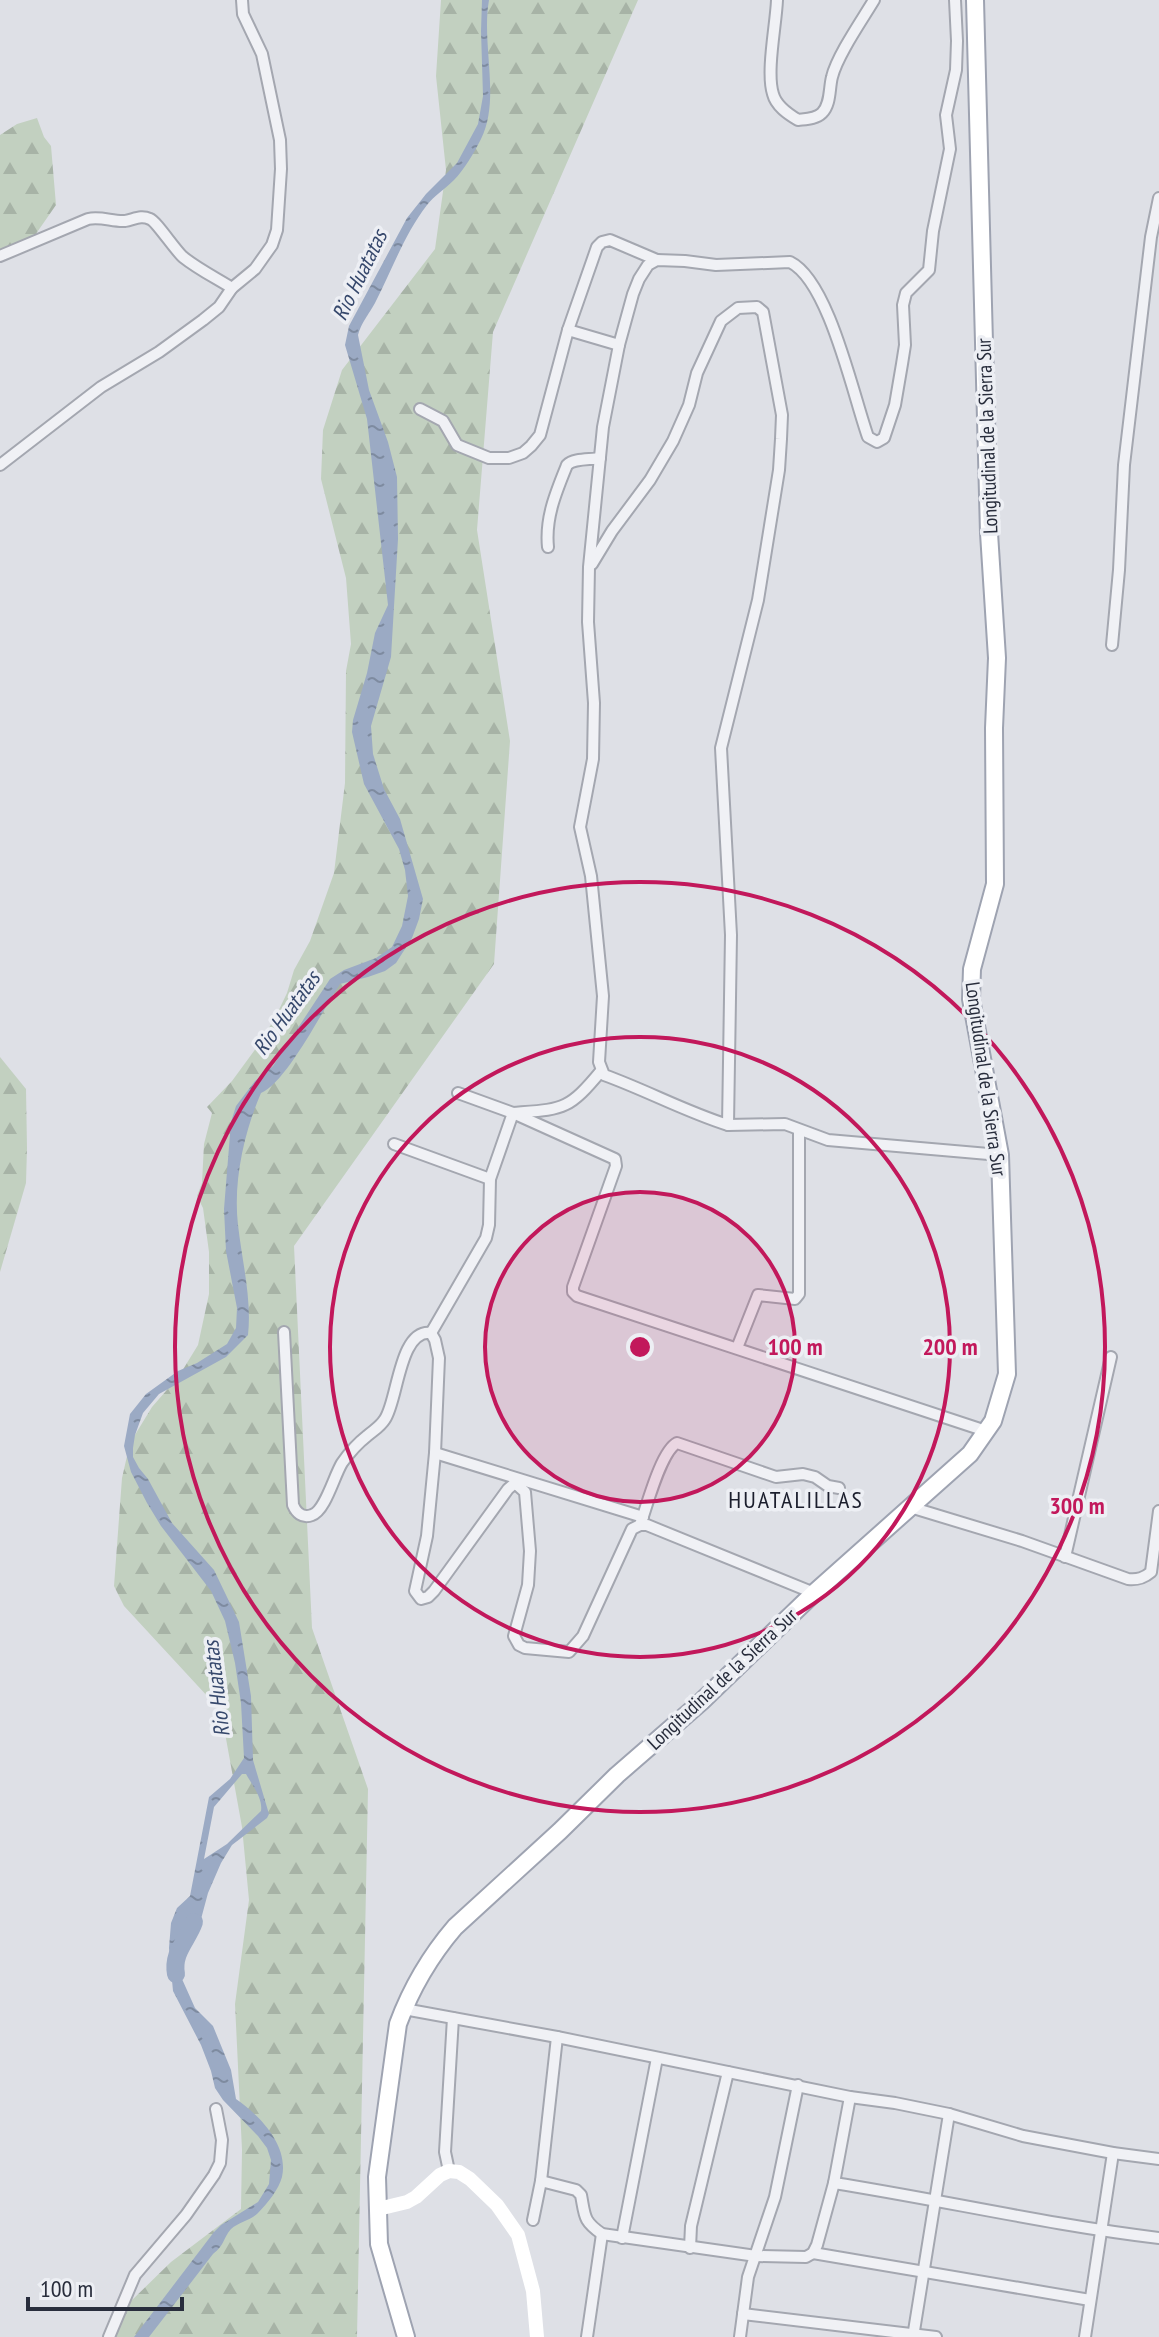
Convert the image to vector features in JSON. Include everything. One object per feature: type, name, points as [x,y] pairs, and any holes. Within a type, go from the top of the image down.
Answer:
[{"type":"main road","name":"Longitudinal de la Sierra Sur","points":[[406,2337],[379,2244],[377,2177],[398,2024],[424,1970],[455,1927],[617,1775],[701,1702],[814,1593],[970,1454],[993,1421],[1007,1374],[1000,1155],[971,999],[972,969],[995,884],[997,658],[989,533],[975,0]]},
{"type":"main road","points":[[378,2209],[416,2197],[440,2175],[449,2171],[459,2172],[470,2179],[497,2205],[518,2235],[533,2291],[537,2337]]},
{"type":"street","points":[[0,465],[90,395],[203,320],[219,307],[232,288],[255,269],[272,245],[277,230],[280,140],[262,54],[243,14],[242,0]]},
{"type":"street","points":[[777,0],[771,75],[773,95],[780,106],[798,120],[822,113],[841,55],[874,0]]},
{"type":"street","points":[[420,409],[443,421],[457,445],[489,458],[509,458],[523,453],[540,435],[568,330],[597,247],[610,240],[657,260],[716,265],[790,262],[798,266],[814,285],[826,308],[868,437],[877,442],[884,438],[895,405],[902,364],[906,293],[929,270],[933,231],[950,149],[946,115],[956,70],[955,0]]},
{"type":"street","points":[[1112,645],[1124,465],[1151,237],[1159,198]]},
{"type":"street","points":[[0,256],[88,219],[124,221],[146,217],[155,222],[183,257],[232,288]]},
{"type":"street","points":[[657,260],[648,265],[639,279],[619,345],[603,427],[589,567],[593,759],[580,827],[591,876],[603,996],[601,1071],[604,1075],[728,1125],[785,1124],[828,1140],[1000,1155]]},
{"type":"street","points":[[589,567],[650,480],[673,441],[689,405],[697,373],[721,321],[738,308],[757,307],[763,312],[782,415],[779,470],[758,600],[721,748],[731,935],[728,1125]]},
{"type":"street","points":[[568,330],[619,345]]},
{"type":"street","points":[[548,547],[550,511],[567,465],[573,461],[600,458]]},
{"type":"street","points":[[513,1113],[557,1110],[576,1100],[601,1071]]},
{"type":"street","points":[[458,1093],[513,1113],[615,1159],[616,1166],[573,1287],[577,1296],[986,1431]]},
{"type":"street","points":[[431,1333],[486,1238],[490,1179],[513,1113]]},
{"type":"street","points":[[737,1348],[758,1295],[795,1299],[799,1294],[799,1130]]},
{"type":"street","points":[[394,1144],[490,1179]]},
{"type":"street","points":[[284,1332],[293,1505],[296,1512],[304,1516],[314,1515],[320,1509],[342,1463],[387,1417],[406,1354],[420,1334],[431,1333]]},
{"type":"street","points":[[431,1333],[439,1358],[435,1453],[427,1536],[416,1595],[421,1599],[434,1591],[515,1483],[525,1492],[530,1551],[528,1585],[514,1636],[525,1648],[569,1652],[575,1648],[632,1529],[642,1521],[671,1446],[677,1443],[776,1477],[803,1474],[839,1488]]},
{"type":"street","points":[[1065,1557],[1111,1357]]},
{"type":"street","points":[[435,1453],[642,1521],[814,1593]]},
{"type":"street","points":[[910,1507],[1128,1579],[1145,1577],[1151,1572],[1159,1511]]},
{"type":"street","points":[[404,2009],[949,2114],[1023,2136],[1159,2159]]},
{"type":"street","points":[[449,2171],[445,2152],[453,2018]]},
{"type":"street","points":[[533,2220],[541,2181],[557,2037]]},
{"type":"street","points":[[622,2238],[657,2058]]},
{"type":"street","points":[[690,2248],[691,2226],[728,2072]]},
{"type":"street","points":[[740,2337],[748,2277],[775,2197],[798,2085]]},
{"type":"street","points":[[541,2181],[576,2190],[581,2195],[585,2218],[602,2234],[756,2256],[806,2257],[813,2253],[817,2245],[834,2183],[850,2097]]},
{"type":"street","points":[[109,2337],[135,2275],[186,2215],[220,2163],[222,2140],[216,2109]]},
{"type":"street","points":[[913,2336],[949,2114]]},
{"type":"street","points":[[1085,2337],[1113,2153]]},
{"type":"street","points":[[834,2183],[1100,2231],[1159,2238]]},
{"type":"street","points":[[587,2337],[602,2234]]},
{"type":"street","points":[[813,2253],[1090,2300]]},
{"type":"street","points":[[743,2314],[936,2337]]},
{"type":"green space","points":[[441,0],[638,0],[493,332],[477,530],[510,741],[494,964],[294,1246],[312,1628],[368,1789],[357,2337],[113,2337],[129,2303],[171,2262],[241,2209],[242,2150],[235,2004],[249,1900],[242,1827],[221,1711],[124,1606],[114,1586],[122,1478],[130,1443],[152,1407],[179,1376],[198,1345],[209,1294],[209,1252],[203,1208],[197,1196],[202,1183],[204,1144],[212,1113],[207,1107],[232,1081],[275,1018],[294,970],[310,941],[334,873],[345,783],[346,671],[351,644],[346,578],[321,479],[323,430],[342,370],[435,249],[446,170],[436,76]]},
{"type":"green space","points":[[37,118],[51,146],[56,205],[31,241],[0,256],[0,135],[17,124]]},
{"type":"green space","points":[[0,1057],[26,1089],[27,1148],[26,1183],[0,1272]]},
{"type":"water","points":[[482,0],[489,0],[490,107],[481,139],[454,180],[419,216],[358,335],[369,390],[397,477],[398,539],[391,657],[371,726],[373,754],[384,789],[400,819],[423,899],[419,919],[412,938],[396,963],[385,971],[340,984],[293,1060],[282,1075],[261,1093],[245,1141],[237,1192],[238,1225],[248,1294],[248,1335],[226,1357],[159,1394],[143,1413],[133,1448],[133,1457],[172,1523],[214,1570],[239,1622],[251,1696],[253,1760],[269,1814],[232,1845],[208,1893],[197,1934],[193,1940],[181,1940],[179,1943],[179,1958],[182,1979],[195,2008],[213,2026],[231,2070],[236,2099],[263,2122],[277,2142],[283,2165],[280,2182],[265,2205],[255,2216],[231,2229],[220,2248],[149,2337],[134,2337],[214,2232],[258,2202],[269,2184],[271,2160],[258,2136],[215,2088],[201,2045],[173,1991],[169,1948],[171,1923],[177,1908],[190,1896],[209,1797],[230,1779],[244,1758],[235,1663],[225,1621],[211,1591],[147,1503],[131,1472],[124,1446],[130,1414],[146,1394],[178,1371],[227,1344],[236,1328],[237,1308],[226,1251],[224,1209],[231,1122],[236,1106],[255,1081],[273,1066],[330,979],[376,958],[392,947],[402,926],[408,896],[405,870],[399,849],[364,784],[352,732],[375,633],[388,605],[367,419],[345,345],[349,326],[407,218],[457,163],[478,124],[483,96]],"holes":[[[242,1774],[246,1774],[259,1796],[261,1811],[227,1844],[204,1859],[214,1807]]]},
{"type":"waterway","name":"Rio Huatatas","points":[[176,1974],[178,1953],[194,1922]]},
{"type":"district","name":"HUATALILLAS","points":[[796,1500]]}]
